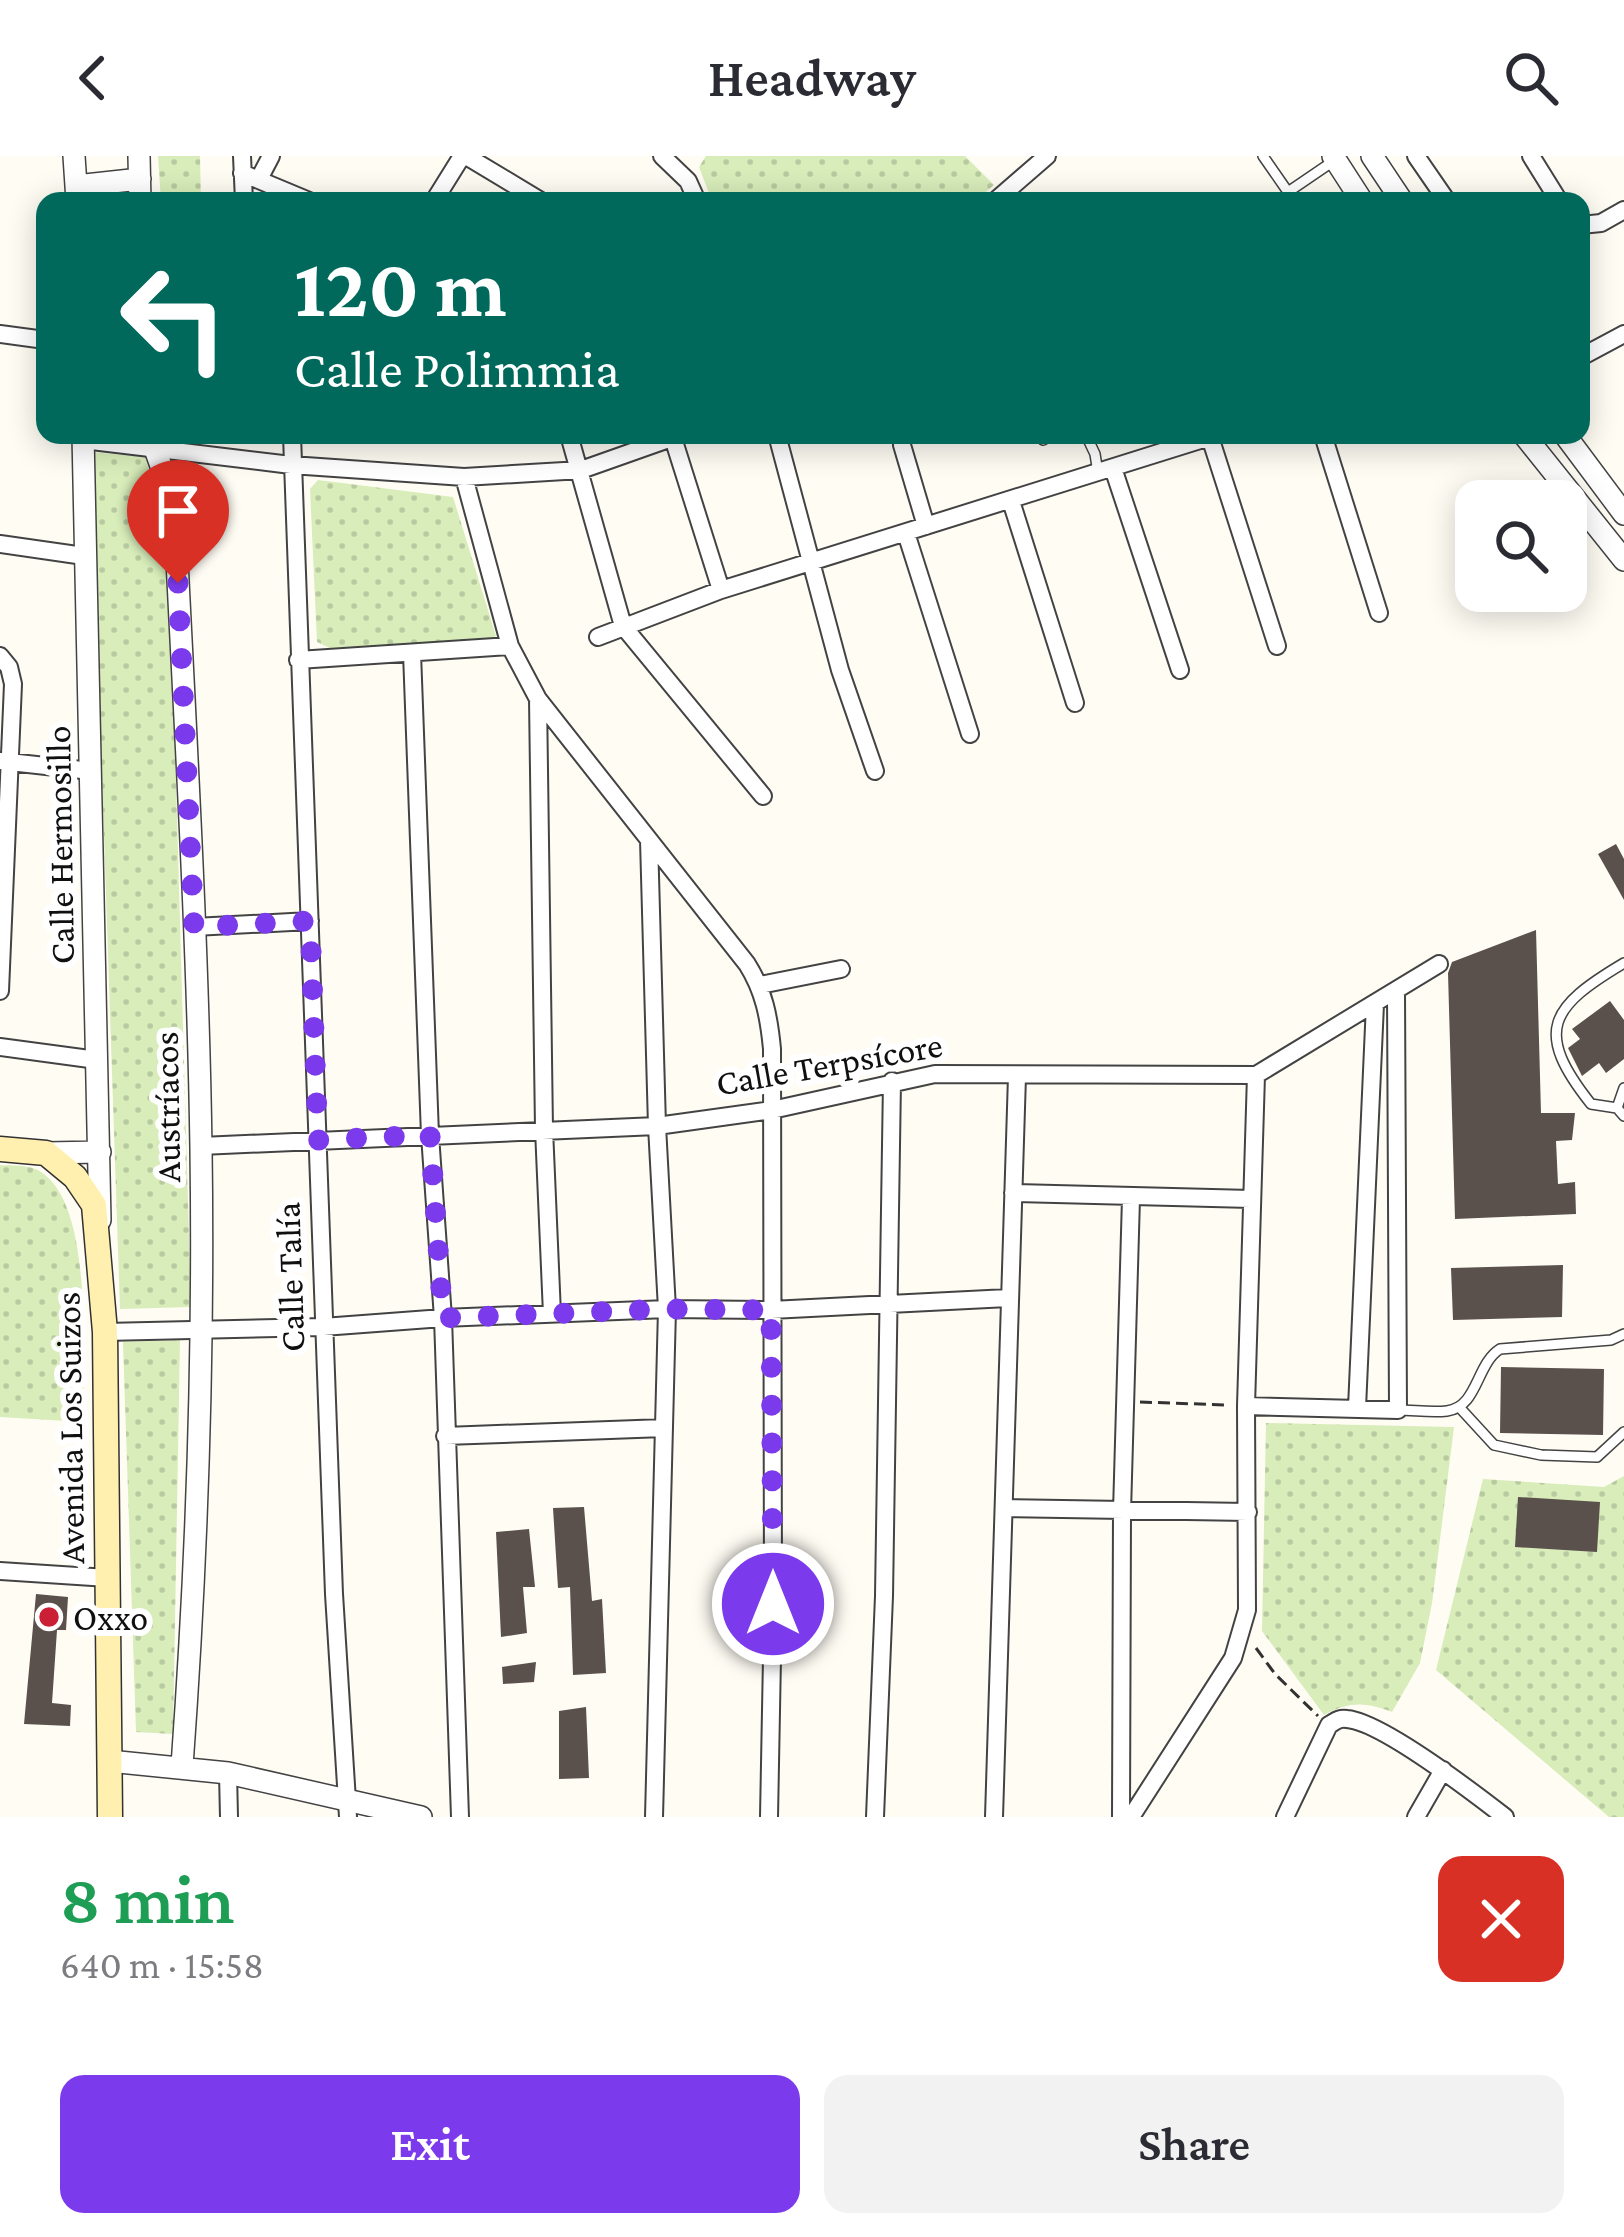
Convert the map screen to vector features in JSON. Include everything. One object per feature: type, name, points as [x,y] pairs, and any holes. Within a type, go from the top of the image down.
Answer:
[{"type":"main road","points":[[0,1149],[46,1153]]},
{"type":"main road","name":"Avenida Los Suizos","points":[[46,1153],[75,1177],[94,1204],[100,1254],[105,1332],[110,1817]]},
{"type":"street","points":[[74,156],[76,192]]},
{"type":"street","points":[[248,170],[271,156]]},
{"type":"street","points":[[440,192],[464,156],[526,192]]},
{"type":"street","points":[[662,156],[693,192]]},
{"type":"street","points":[[1005,192],[1047,156]]},
{"type":"street","points":[[1372,156],[1396,192]]},
{"type":"street","points":[[1416,156],[1441,192]]},
{"type":"street","points":[[1531,156],[1553,192]]},
{"type":"street","points":[[1334,158],[1355,192]]},
{"type":"street","points":[[248,170],[292,192]]},
{"type":"street","points":[[80,192],[139,179]]},
{"type":"street","points":[[1590,224],[1624,210]]},
{"type":"street","points":[[0,334],[36,339]]},
{"type":"street","points":[[1590,352],[1624,334]]},
{"type":"street","name":"Calle Hermosillo","points":[[83,444],[100,1254]]},
{"type":"street","name":"Austríacos","points":[[153,444],[171,494],[176,540],[201,1146],[196,1580],[182,1766]]},
{"type":"street","points":[[164,444],[291,465],[464,477],[580,470],[654,444]]},
{"type":"street","name":"Calle Talía","points":[[292,444],[323,1328],[348,1808]]},
{"type":"street","points":[[572,444],[622,626],[763,796]]},
{"type":"street","points":[[679,444],[721,590]]},
{"type":"street","points":[[779,444],[840,670],[875,771]]},
{"type":"street","points":[[598,637],[721,590],[1189,444]]},
{"type":"street","points":[[1215,444],[1276,646]]},
{"type":"street","points":[[1326,444],[1379,613]]},
{"type":"street","points":[[1531,444],[1624,560]]},
{"type":"street","points":[[1572,444],[1624,514]]},
{"type":"street","points":[[902,446],[926,526]]},
{"type":"street","points":[[1106,471],[1180,670]]},
{"type":"street","points":[[464,477],[510,646],[538,699],[760,985],[770,1031],[772,1110],[769,1817]]},
{"type":"street","points":[[1011,500],[1075,703]]},
{"type":"street","points":[[906,533],[970,734]]},
{"type":"street","points":[[0,544],[84,556]]},
{"type":"street","points":[[298,660],[510,646]]},
{"type":"street","points":[[412,653],[460,1817]]},
{"type":"street","points":[[0,656],[13,684],[6,761],[0,991]]},
{"type":"street","points":[[538,699],[544,1129],[552,1314]]},
{"type":"street","points":[[6,761],[91,771]]},
{"type":"street","points":[[649,839],[667,1309],[654,1817]]},
{"type":"street","points":[[194,927],[310,921]]},
{"type":"street","points":[[1131,1817],[1233,1658],[1244,1628],[1256,1075],[1439,964]]},
{"type":"street","points":[[760,985],[841,969]]},
{"type":"street","points":[[1246,1406],[1398,1410],[1396,992]]},
{"type":"street","points":[[1357,1408],[1376,1004]]},
{"type":"street","points":[[0,1047],[97,1060]]},
{"type":"street","name":"Calle Terpsícore","points":[[201,1146],[657,1126],[772,1110],[892,1081],[968,1072],[1256,1075]]},
{"type":"street","points":[[994,1817],[1017,1076]]},
{"type":"street","points":[[875,1817],[892,1081]]},
{"type":"street","points":[[46,1153],[100,1152]]},
{"type":"street","points":[[1013,1193],[1251,1199]]},
{"type":"street","points":[[1121,1817],[1130,1198]]},
{"type":"street","points":[[105,1332],[323,1328],[443,1318],[771,1310],[1008,1298]]},
{"type":"street","points":[[445,1436],[664,1428]]},
{"type":"street","points":[[1004,1508],[1248,1512]]},
{"type":"street","points":[[0,1571],[108,1578]]},
{"type":"street","points":[[1285,1817],[1337,1722],[1363,1724],[1443,1770],[1504,1817]]},
{"type":"street","points":[[109,1761],[228,1773],[348,1808],[422,1817]]},
{"type":"street","points":[[1417,1817],[1443,1770]]},
{"type":"street","points":[[228,1773],[229,1817]]},
{"type":"lane","points":[[1263,156],[1287,192]]},
{"type":"lane","points":[[1295,192],[1334,158]]},
{"type":"lane","points":[[1090,444],[1106,471]]},
{"type":"lane","points":[[1624,963],[1588,984],[1563,1009],[1555,1030],[1559,1060],[1591,1104],[1620,1112],[1624,1088]]},
{"type":"lane","points":[[1398,1410],[1460,1408],[1489,1356],[1500,1349],[1611,1340],[1624,1334]]},
{"type":"lane","points":[[1460,1408],[1494,1445],[1541,1455],[1597,1457],[1624,1432]]},
{"type":"path","points":[[1126,1402],[1246,1406]]},
{"type":"path","points":[[1244,1628],[1275,1674],[1337,1722]]},
{"type":"green space","points":[[158,156],[200,156],[201,192],[160,192]]},
{"type":"green space","points":[[706,156],[965,156],[994,185],[986,192],[709,192],[699,167]]},
{"type":"green space","points":[[91,452],[145,457],[169,538],[191,1307],[120,1309]]},
{"type":"green space","points":[[318,480],[453,497],[496,636],[483,643],[332,649],[317,642],[310,489]]},
{"type":"green space","points":[[0,1165],[30,1167],[45,1175],[61,1194],[71,1222],[82,1291],[84,1422],[0,1417]]},
{"type":"green space","points":[[180,1340],[173,1734],[136,1732],[123,1342]]},
{"type":"green space","points":[[1266,1423],[1454,1427],[1420,1663],[1392,1712],[1358,1704],[1324,1715],[1262,1631]]},
{"type":"green space","points":[[1624,1476],[1624,1817],[1609,1817],[1436,1670],[1483,1479],[1604,1487]]},
{"type":"building","points":[[1616,844],[1624,859],[1624,900],[1598,854]]},
{"type":"building","points":[[1536,930],[1541,1113],[1575,1113],[1572,1140],[1556,1141],[1558,1184],[1575,1182],[1576,1214],[1455,1219],[1448,973],[1452,962]]},
{"type":"building","points":[[1610,1001],[1624,1020],[1624,1059],[1606,1073],[1599,1063],[1582,1076],[1568,1048],[1580,1039],[1572,1029]]},
{"type":"building","points":[[1563,1265],[1562,1317],[1453,1320],[1451,1268]]},
{"type":"building","points":[[1501,1367],[1604,1369],[1603,1435],[1500,1433]]},
{"type":"building","points":[[1518,1497],[1600,1502],[1597,1552],[1515,1547]]},
{"type":"building","points":[[584,1507],[592,1601],[602,1599],[606,1673],[573,1675],[570,1587],[558,1588],[553,1508]]},
{"type":"building","points":[[529,1529],[535,1587],[523,1587],[527,1633],[501,1637],[496,1532]]},
{"type":"building","points":[[36,1594],[68,1597],[66,1630],[57,1630],[52,1703],[71,1705],[70,1726],[24,1724]]},
{"type":"building","points":[[536,1662],[534,1682],[503,1684],[502,1667]]},
{"type":"building","points":[[586,1707],[589,1778],[559,1779],[559,1711]]},
{"type":"place","name":"Oxxo","points":[[49,1617]]},
{"type":"route","points":[[178,583],[194,927],[310,921],[318,1140],[430,1135],[443,1318],[771,1310],[773,1604]]}]
